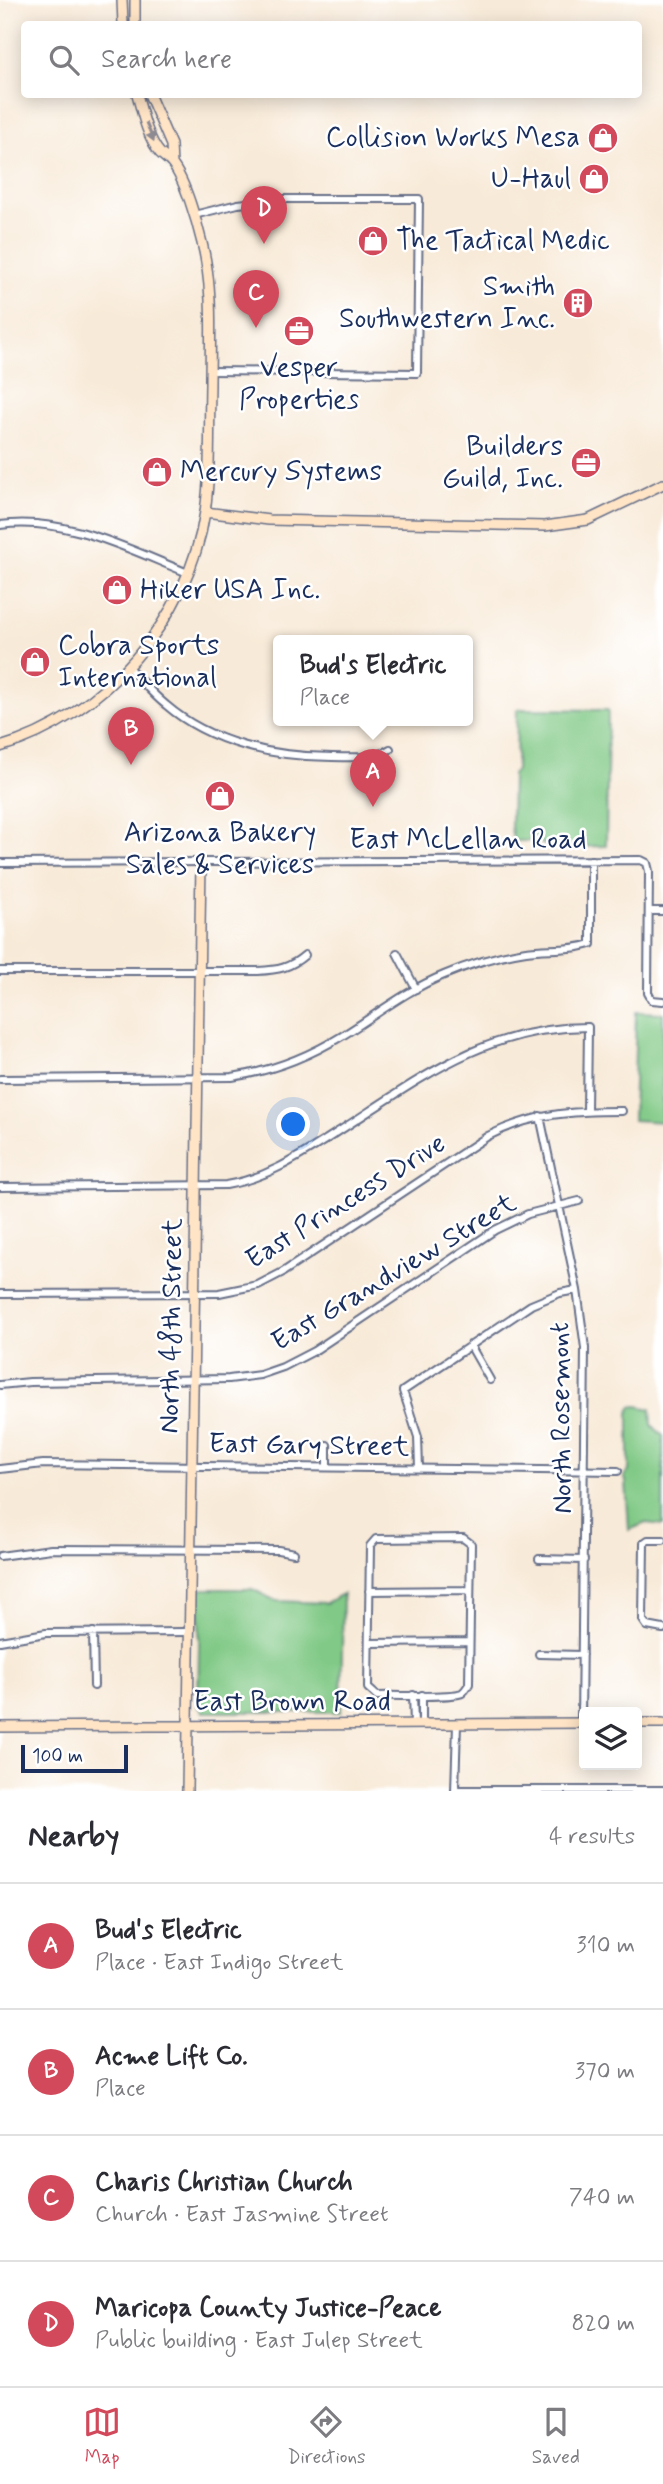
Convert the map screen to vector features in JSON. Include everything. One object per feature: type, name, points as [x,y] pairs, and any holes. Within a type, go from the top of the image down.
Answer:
[{"type":"street","points":[[122,0],[123,21]]},
{"type":"street","points":[[135,0],[135,21]]},
{"type":"street","points":[[139,98],[159,152],[172,164]]},
{"type":"street","points":[[0,747],[22,740],[65,719],[98,695],[128,667],[157,631],[176,599],[188,573],[205,512],[210,286],[194,215],[172,164],[170,145],[151,98]]},
{"type":"street","points":[[194,215],[238,204],[283,199],[419,199],[416,373],[210,372]]},
{"type":"street","points":[[205,512],[269,520],[555,526],[588,520],[663,484]]},
{"type":"street","points":[[0,525],[43,524],[73,529],[188,573]]},
{"type":"street","points":[[128,667],[165,705],[185,720],[255,749],[283,755],[330,757],[371,757],[390,749]]},
{"type":"street","points":[[0,1079],[199,1078],[258,1073],[302,1058],[395,1000],[443,975],[501,956],[591,944],[591,860]]},
{"type":"street","name":"East McLellan Road","points":[[0,863],[641,860],[647,863],[649,871],[649,911]]},
{"type":"street","name":"North 48th Street","points":[[187,1791],[201,862]]},
{"type":"street","points":[[663,911],[649,911],[648,993],[652,1000],[663,1001]]},
{"type":"street","points":[[397,953],[416,989]]},
{"type":"street","points":[[0,971],[280,970],[293,965],[305,955]]},
{"type":"street","points":[[0,1187],[236,1184],[271,1172],[471,1050],[528,1032],[588,1027],[587,1111]]},
{"type":"street","name":"East Princess Drive","points":[[0,1294],[195,1294],[239,1291],[284,1272],[488,1136],[540,1116],[587,1111],[622,1111]]},
{"type":"street","name":"North Rosemont","points":[[540,1116],[577,1290],[585,1348],[583,1707]]},
{"type":"street","name":"East Grandview Street","points":[[0,1385],[30,1382],[193,1380],[260,1375],[303,1358],[495,1230],[528,1214],[579,1200]]},
{"type":"street","points":[[419,1468],[418,1437],[403,1391],[531,1305],[560,1293],[577,1290]]},
{"type":"street","points":[[470,1345],[490,1380]]},
{"type":"street","points":[[327,1444],[327,1466]]},
{"type":"street","name":"East Gary Street","points":[[0,1469],[43,1464],[618,1471]]},
{"type":"street","points":[[463,1538],[471,1544],[470,1590],[466,1690],[460,1694],[377,1696],[372,1693],[368,1688],[370,1546],[376,1539],[463,1538]]},
{"type":"street","points":[[663,1540],[644,1543],[643,1620],[647,1626],[663,1629]]},
{"type":"street","points":[[0,1556],[51,1549],[278,1550],[294,1553]]},
{"type":"street","points":[[539,1559],[584,1560]]},
{"type":"street","points":[[369,1591],[470,1590]]},
{"type":"street","points":[[93,1632],[94,1686]]},
{"type":"street","points":[[0,1641],[46,1633],[188,1632]]},
{"type":"street","points":[[369,1643],[469,1642]]},
{"type":"street","points":[[539,1654],[582,1655]]},
{"type":"street","points":[[413,1695],[418,1724]]},
{"type":"street","points":[[418,1724],[422,1695]]},
{"type":"street","name":"East Brown Road","points":[[0,1727],[579,1723]]},
{"type":"street","points":[[642,1723],[663,1723]]},
{"type":"street","points":[[457,1724],[455,1790],[663,1790]]},
{"type":"green space","points":[[517,709],[608,710],[606,846],[561,847],[559,844],[544,845],[539,841],[513,841],[512,775],[516,770]]},
{"type":"green space","points":[[636,1012],[663,1013],[662,1122],[633,1120]]},
{"type":"green space","points":[[631,1407],[651,1409],[652,1425],[663,1436],[663,1525],[646,1523],[629,1530],[624,1477],[629,1471],[629,1413]]},
{"type":"green space","points":[[200,1589],[252,1589],[276,1601],[326,1603],[343,1594],[341,1712],[203,1712],[198,1706]]},
{"type":"place","name":"Collision Works Mesa","points":[[603,138]]},
{"type":"place","name":"U-Haul","points":[[594,179]]},
{"type":"place","name":"The Tactical Medic","points":[[373,241]]},
{"type":"place","name":"Maricopa County Justice-Peace","points":[[264,244]]},
{"type":"place","name":"Smith Southwestern Inc.","points":[[578,303]]},
{"type":"place","name":"Charis Christian Church","points":[[256,328]]},
{"type":"place","name":"Vesper Properties","points":[[299,331]]},
{"type":"place","name":"Builders Guild, Inc.","points":[[586,463]]},
{"type":"place","name":"Mercury Systems","points":[[157,472]]},
{"type":"place","name":"Hiker USA Inc.","points":[[117,590]]},
{"type":"place","name":"Cobra Sports International","points":[[35,662]]},
{"type":"place","name":"Acme Lift Co.","points":[[131,765]]},
{"type":"place","name":"Arizona Bakery Sales & Services","points":[[220,796]]},
{"type":"place","name":"Bud's Electric","points":[[373,807]]}]
